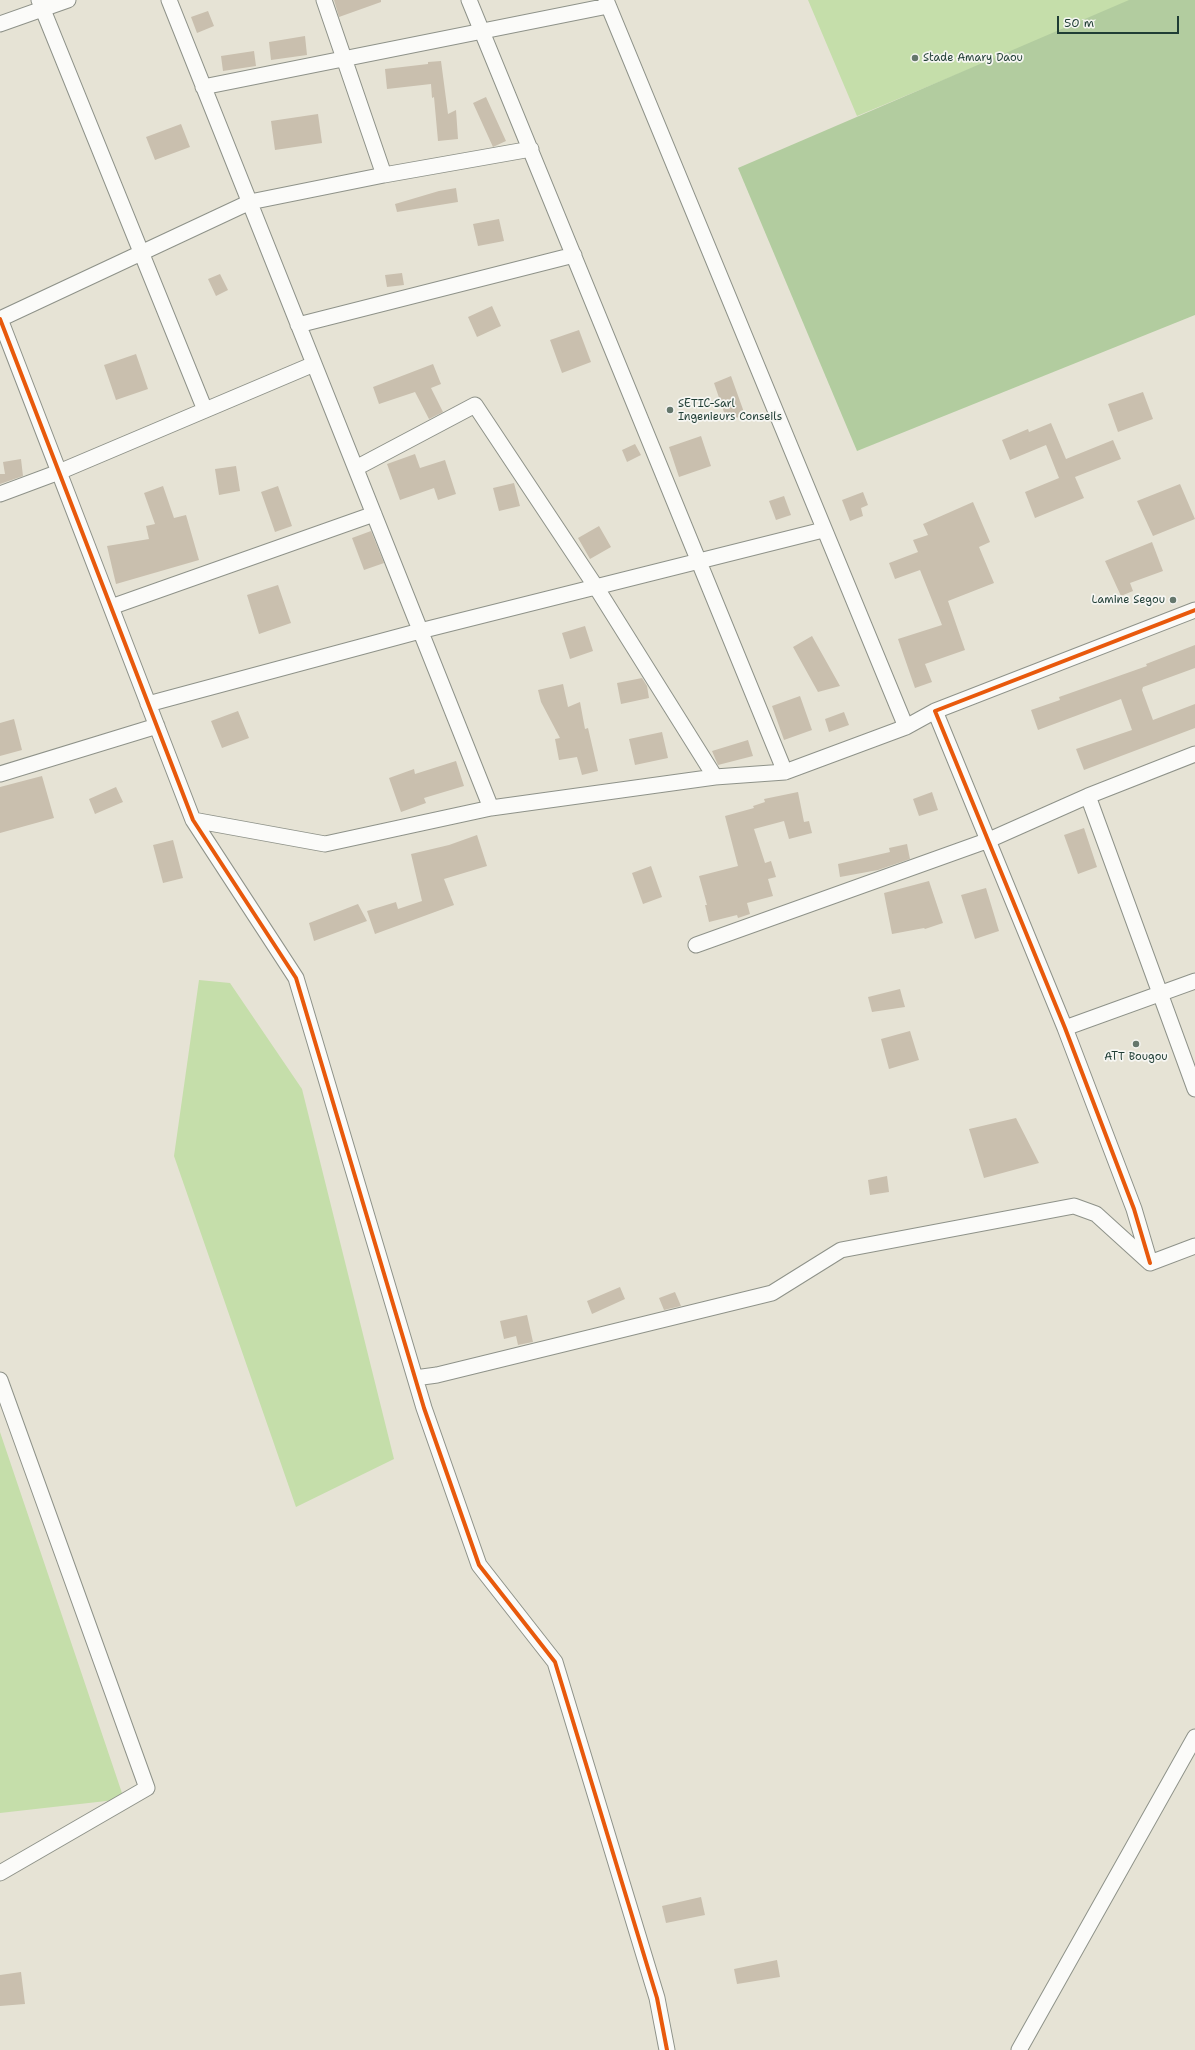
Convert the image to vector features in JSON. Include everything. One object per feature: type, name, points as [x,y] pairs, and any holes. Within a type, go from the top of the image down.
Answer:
[{"type":"street","points":[[0,24],[41,4],[68,0]]},
{"type":"street","points":[[169,0],[491,808]]},
{"type":"street","points":[[324,0],[384,175]]},
{"type":"street","points":[[469,0],[700,561],[785,772]]},
{"type":"street","points":[[203,87],[482,31],[607,3],[823,530],[906,727]]},
{"type":"street","points":[[41,4],[205,410]]},
{"type":"street","points":[[531,149],[384,175],[250,202],[0,319],[193,820],[296,978],[415,1378],[479,1565],[555,1662],[657,1998],[667,2050]]},
{"type":"street","points":[[298,325],[574,255]]},
{"type":"street","points":[[0,494],[59,472],[314,364]]},
{"type":"street","points":[[356,468],[475,405],[596,587],[715,777]]},
{"type":"street","points":[[111,607],[374,514]]},
{"type":"street","points":[[148,704],[420,631],[823,530]]},
{"type":"street","points":[[193,820],[325,844],[491,808],[715,777],[785,772],[906,727],[935,711],[1195,610]]},
{"type":"street","points":[[935,711],[1065,1028],[1134,1209],[1150,1264]]},
{"type":"street","points":[[0,774],[157,726]]},
{"type":"street","points":[[696,945],[989,840],[1088,796],[1195,754]]},
{"type":"street","points":[[1088,796],[1195,1088]]},
{"type":"street","points":[[1065,1028],[1195,981]]},
{"type":"street","points":[[415,1378],[437,1375],[772,1293],[841,1250],[1074,1206],[1096,1214],[1150,1264]]},
{"type":"street","points":[[1150,1264],[1195,1246]]},
{"type":"street","points":[[0,1380],[147,1788],[0,1873]]},
{"type":"street","points":[[1019,2050],[1195,1737]]},
{"type":"green space","name":"Stade Amary Daou","points":[[808,0],[1136,0],[857,116]]},
{"type":"green space","points":[[1129,0],[1195,0],[1195,315],[857,451],[738,168]]},
{"type":"green space","points":[[199,980],[230,983],[302,1089],[394,1459],[296,1507],[174,1156]]},
{"type":"green space","points":[[0,1432],[124,1799],[0,1813]]},
{"type":"building","points":[[334,0],[381,0],[381,2],[339,17]]},
{"type":"building","points":[[208,11],[214,26],[197,33],[191,17]]},
{"type":"building","points":[[305,36],[307,55],[271,60],[269,42]]},
{"type":"building","points":[[254,51],[256,66],[223,71],[221,56]]},
{"type":"building","points":[[441,61],[448,114],[456,110],[458,139],[438,141],[434,97],[432,98],[431,84],[387,89],[385,69]]},
{"type":"building","points":[[486,97],[506,141],[493,147],[473,103]]},
{"type":"building","points":[[318,114],[322,143],[275,150],[271,121]]},
{"type":"building","points":[[181,124],[190,147],[155,160],[146,137]]},
{"type":"building","points":[[456,188],[458,202],[397,212],[395,204],[439,191]]},
{"type":"building","points":[[499,219],[504,241],[478,246],[473,224]]},
{"type":"building","points":[[402,273],[404,285],[387,287],[385,275]]},
{"type":"building","points":[[220,274],[228,290],[216,296],[208,279]]},
{"type":"building","points":[[492,306],[501,326],[477,337],[468,317]]},
{"type":"building","points":[[579,330],[591,362],[562,373],[550,340]]},
{"type":"building","points":[[136,354],[148,389],[116,400],[104,365]]},
{"type":"building","points":[[433,364],[441,384],[431,388],[443,412],[429,419],[415,392],[379,404],[373,387]]},
{"type":"building","points":[[731,376],[745,415],[727,421],[714,383]]},
{"type":"building","points":[[1143,392],[1153,419],[1118,432],[1108,404]]},
{"type":"building","points":[[1051,423],[1066,459],[1113,440],[1121,459],[1075,477],[1084,498],[1035,518],[1025,492],[1059,478],[1046,445],[1010,460],[1002,440],[1028,429],[1029,432]]},
{"type":"building","points":[[701,436],[711,466],[679,477],[669,447]]},
{"type":"building","points":[[635,444],[641,455],[627,462],[622,450]]},
{"type":"building","points":[[415,454],[420,468],[445,460],[456,494],[438,500],[434,488],[400,500],[387,464]]},
{"type":"building","points":[[21,459],[23,476],[0,484],[0,474],[5,474],[3,462]]},
{"type":"building","points":[[236,466],[240,491],[219,495],[215,469]]},
{"type":"building","points":[[514,483],[520,506],[499,511],[493,488]]},
{"type":"building","points":[[1180,484],[1195,519],[1153,536],[1137,501]]},
{"type":"building","points":[[163,486],[174,518],[186,515],[199,560],[116,584],[107,546],[149,539],[146,526],[155,524],[144,493]]},
{"type":"building","points":[[278,486],[292,526],[275,532],[261,492]]},
{"type":"building","points":[[863,492],[868,505],[861,508],[863,516],[850,521],[842,500]]},
{"type":"building","points":[[784,496],[791,515],[776,520],[769,501]]},
{"type":"building","points":[[973,502],[990,542],[979,547],[994,583],[948,601],[965,650],[925,664],[932,682],[915,688],[898,639],[942,625],[920,570],[895,579],[889,563],[918,552],[913,540],[928,535],[923,524]]},
{"type":"building","points":[[599,526],[611,547],[590,559],[578,538]]},
{"type":"building","points":[[371,531],[384,563],[364,570],[352,538]]},
{"type":"building","points":[[1152,542],[1163,571],[1130,583],[1133,591],[1121,596],[1105,561]]},
{"type":"building","points":[[278,585],[291,623],[259,634],[247,595]]},
{"type":"building","points":[[585,626],[593,651],[570,659],[562,633]]},
{"type":"building","points":[[812,636],[840,686],[818,692],[793,647]]},
{"type":"building","points":[[1195,645],[1195,668],[1143,687],[1142,690],[1153,720],[1195,704],[1195,728],[1084,770],[1076,749],[1132,730],[1121,699],[1038,730],[1031,710],[1060,700],[1059,697],[1147,666],[1146,664]]},
{"type":"building","points":[[642,678],[647,686],[649,698],[621,704],[617,683]]},
{"type":"building","points":[[563,684],[568,707],[580,702],[585,729],[588,728],[598,771],[582,775],[577,757],[559,760],[555,739],[560,738],[541,702],[538,690]]},
{"type":"building","points":[[800,696],[812,730],[784,740],[772,706]]},
{"type":"building","points":[[238,711],[249,738],[222,748],[211,721]]},
{"type":"building","points":[[844,712],[849,725],[829,732],[825,719]]},
{"type":"building","points":[[14,719],[22,750],[0,756],[0,723]]},
{"type":"building","points":[[662,732],[668,758],[635,765],[629,739]]},
{"type":"building","points":[[748,740],[753,756],[718,765],[712,751]]},
{"type":"building","points":[[456,761],[464,786],[424,798],[426,803],[401,812],[389,778],[414,769],[415,774]]},
{"type":"building","points":[[42,776],[54,818],[0,833],[0,787]]},
{"type":"building","points":[[116,787],[123,802],[95,814],[89,799]]},
{"type":"building","points":[[798,792],[804,822],[809,821],[812,833],[789,839],[784,821],[754,829],[765,863],[771,861],[776,877],[768,879],[773,896],[747,903],[750,914],[738,918],[737,915],[709,922],[705,905],[707,905],[699,876],[738,866],[725,816],[754,808],[753,806],[765,802],[764,799]]},
{"type":"building","points":[[932,792],[938,810],[919,816],[913,799]]},
{"type":"building","points":[[1084,828],[1097,867],[1078,874],[1064,835]]},
{"type":"building","points":[[477,835],[487,866],[444,879],[454,905],[375,934],[367,911],[396,902],[398,909],[422,901],[411,854],[449,845]]},
{"type":"building","points":[[173,840],[183,878],[163,883],[153,845]]},
{"type":"building","points":[[907,844],[910,859],[878,870],[840,877],[838,864],[890,852],[889,848]]},
{"type":"building","points":[[651,866],[662,897],[643,904],[632,873]]},
{"type":"building","points":[[929,881],[943,923],[925,929],[892,934],[884,893]]},
{"type":"building","points":[[986,888],[999,931],[975,939],[961,895]]},
{"type":"building","points":[[358,904],[367,921],[314,941],[309,923]]},
{"type":"building","points":[[900,989],[905,1007],[872,1012],[868,997]]},
{"type":"building","points":[[910,1031],[919,1060],[889,1069],[881,1039]]},
{"type":"building","points":[[1016,1118],[1039,1163],[984,1178],[969,1129]]},
{"type":"building","points":[[887,1176],[889,1192],[870,1195],[868,1180]]},
{"type":"building","points":[[620,1287],[625,1299],[592,1314],[587,1301]]},
{"type":"building","points":[[675,1292],[681,1306],[664,1310],[659,1298]]},
{"type":"building","points":[[527,1315],[533,1342],[518,1345],[516,1336],[504,1339],[500,1321]]},
{"type":"building","points":[[701,1897],[705,1915],[666,1923],[662,1906]]},
{"type":"building","points":[[777,1960],[780,1977],[737,1984],[734,1969]]},
{"type":"building","points":[[21,1972],[25,2004],[0,2006],[0,1975]]},
{"type":"cycle path","points":[[0,319],[193,820],[296,978],[424,1408],[479,1565],[555,1662],[657,1998],[667,2050]]},
{"type":"cycle path","points":[[1150,1263],[1134,1209],[1065,1028],[935,711],[1195,610]]},
{"type":"place","name":"Stade Amary Daou","points":[[915,58]]},
{"type":"place","name":"SETIC-Sarl Ingenieurs Conseils","points":[[670,410]]},
{"type":"place","name":"Lamine Segou","points":[[1173,600]]},
{"type":"place","name":"ATT Bougou","points":[[1136,1044]]}]
